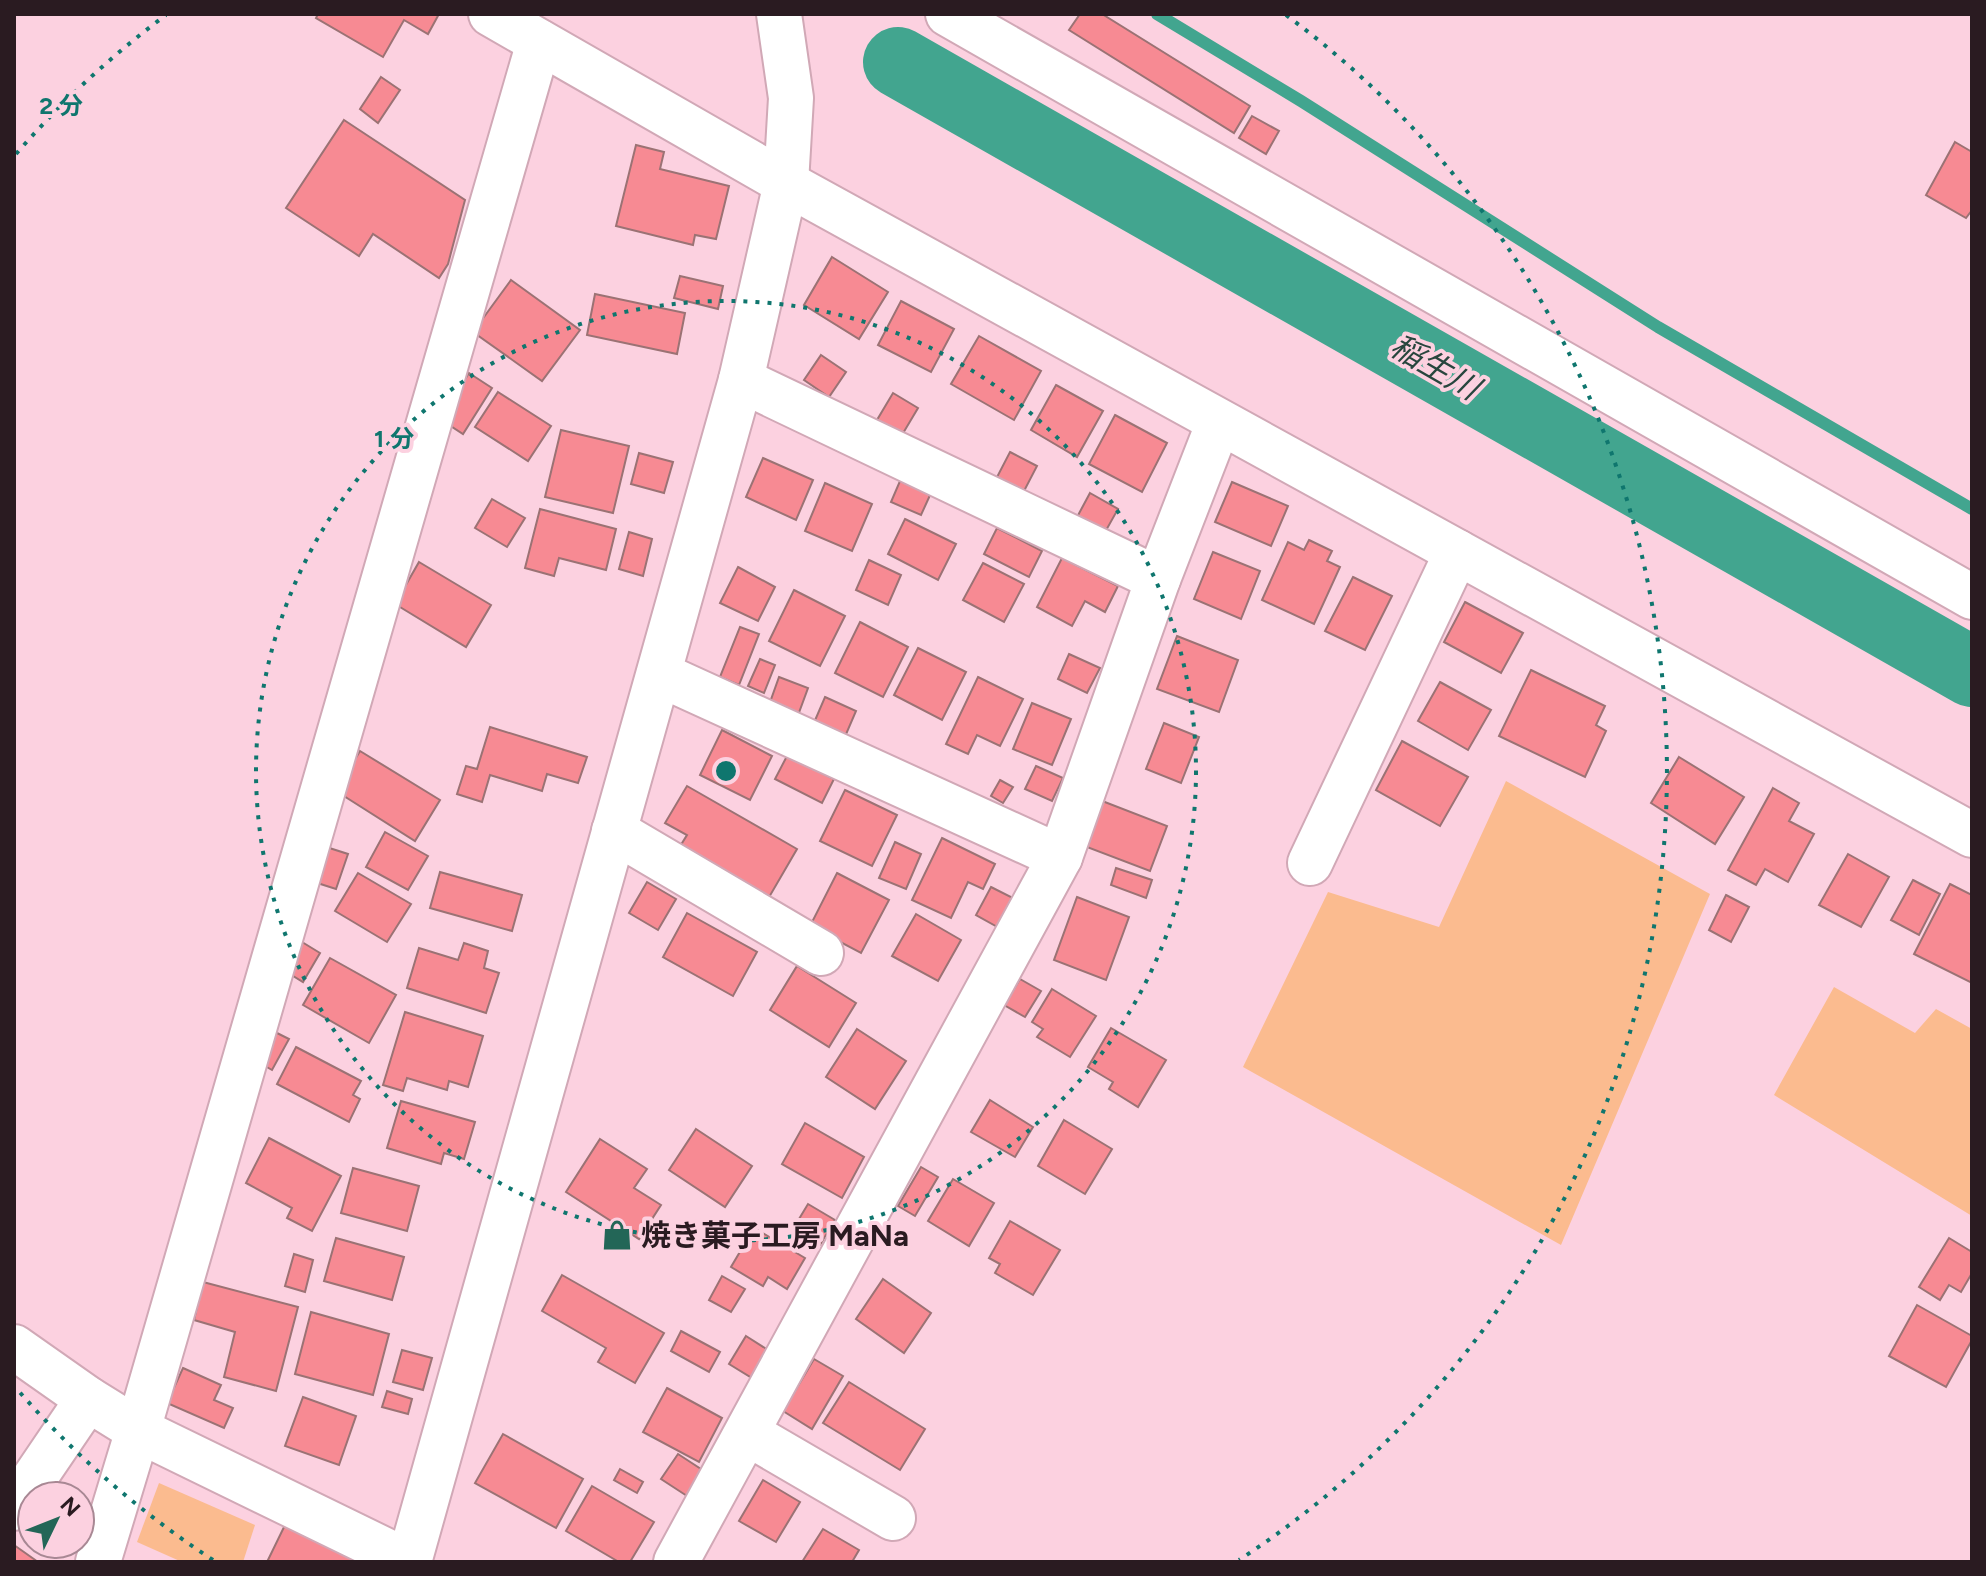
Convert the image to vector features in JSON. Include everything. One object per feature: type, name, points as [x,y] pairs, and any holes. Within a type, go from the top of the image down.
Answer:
[{"type":"street","points":[[491,14],[786,183],[1972,835]]},
{"type":"street","points":[[14,1347],[138,1430],[409,1562],[741,380],[786,183],[791,98],[779,14]]},
{"type":"street","points":[[948,14],[1972,597]]},
{"type":"street","points":[[98,1562],[539,42]]},
{"type":"street","points":[[741,380],[1158,579]]},
{"type":"street","points":[[676,1562],[1060,857],[1158,579],[1219,422]]},
{"type":"street","points":[[1310,863],[1457,552]]},
{"type":"street","points":[[659,674],[1060,857]]},
{"type":"street","points":[[614,831],[821,953]]},
{"type":"street","points":[[14,1508],[88,1399]]},
{"type":"street","points":[[747,1433],[893,1518]]},
{"type":"shaded area","points":[[1506,781],[1710,894],[1561,1245],[1243,1067],[1328,892],[1439,927]]},
{"type":"shaded area","points":[[1834,987],[1915,1033],[1936,1009],[1972,1029],[1972,1216],[1774,1095]]},
{"type":"shaded area","points":[[159,1483],[255,1525],[243,1562],[182,1562],[137,1542]]},
{"type":"building","points":[[318,14],[439,14],[428,34],[404,20],[383,57],[316,18]]},
{"type":"building","points":[[1080,14],[1102,14],[1250,106],[1234,133],[1069,30]]},
{"type":"building","points":[[381,77],[400,90],[378,123],[360,109]]},
{"type":"building","points":[[1252,116],[1279,131],[1266,154],[1239,138]]},
{"type":"building","points":[[344,120],[465,200],[448,264],[439,278],[373,234],[359,256],[286,208]]},
{"type":"building","points":[[1955,142],[1972,152],[1972,210],[1966,218],[1926,195]]},
{"type":"building","points":[[636,145],[664,152],[660,169],[729,186],[716,239],[695,235],[693,245],[616,226]]},
{"type":"building","points":[[832,257],[888,292],[859,339],[804,305]]},
{"type":"building","points":[[680,276],[723,286],[718,309],[674,298]]},
{"type":"building","points":[[511,280],[580,330],[542,381],[473,332]]},
{"type":"building","points":[[595,294],[685,313],[677,354],[587,335]]},
{"type":"building","points":[[901,301],[954,329],[931,372],[878,345]]},
{"type":"building","points":[[979,336],[1041,371],[1014,420],[951,384]]},
{"type":"building","points":[[821,355],[846,372],[829,397],[804,380]]},
{"type":"building","points":[[469,373],[492,388],[463,434],[440,419]]},
{"type":"building","points":[[1056,385],[1103,411],[1077,457],[1031,430]]},
{"type":"building","points":[[498,392],[551,426],[528,461],[475,427]]},
{"type":"building","points":[[893,393],[918,408],[902,435],[877,420]]},
{"type":"building","points":[[1115,415],[1167,443],[1142,492],[1089,464]]},
{"type":"building","points":[[561,430],[629,446],[613,513],[545,497]]},
{"type":"building","points":[[1010,452],[1037,466],[1023,493],[996,479]]},
{"type":"building","points":[[639,453],[673,462],[664,493],[631,484]]},
{"type":"building","points":[[763,458],[813,480],[796,520],[746,497]]},
{"type":"building","points":[[900,481],[931,493],[921,515],[891,502]]},
{"type":"building","points":[[1232,482],[1288,506],[1271,546],[1215,522]]},
{"type":"building","points":[[825,483],[872,504],[852,551],[805,531]]},
{"type":"building","points":[[1090,493],[1118,509],[1104,534],[1076,519]]},
{"type":"building","points":[[492,499],[525,518],[507,547],[475,528]]},
{"type":"building","points":[[540,509],[616,529],[606,570],[559,558],[554,576],[525,568]]},
{"type":"building","points":[[905,519],[956,544],[938,580],[888,554]]},
{"type":"building","points":[[997,528],[1042,551],[1029,577],[984,554]]},
{"type":"building","points":[[629,532],[652,539],[643,576],[619,569]]},
{"type":"building","points":[[1309,540],[1332,551],[1327,561],[1340,567],[1314,624],[1262,600],[1288,542],[1304,550]]},
{"type":"building","points":[[1213,552],[1260,571],[1241,619],[1194,599]]},
{"type":"building","points":[[1062,558],[1118,586],[1105,612],[1085,601],[1072,626],[1037,607]]},
{"type":"building","points":[[869,560],[901,575],[888,605],[856,590]]},
{"type":"building","points":[[419,562],[491,605],[466,647],[395,604]]},
{"type":"building","points":[[983,563],[1024,584],[1004,622],[963,600]]},
{"type":"building","points":[[738,567],[775,587],[758,621],[720,603]]},
{"type":"building","points":[[1353,577],[1392,596],[1365,650],[1325,631]]},
{"type":"building","points":[[794,590],[845,616],[820,666],[769,641]]},
{"type":"building","points":[[1465,602],[1523,633],[1501,673],[1444,642]]},
{"type":"building","points":[[860,622],[908,647],[883,697],[835,673]]},
{"type":"building","points":[[740,627],[759,634],[739,685],[720,677]]},
{"type":"building","points":[[1177,636],[1238,660],[1219,712],[1157,689]]},
{"type":"building","points":[[918,648],[966,672],[942,720],[894,695]]},
{"type":"building","points":[[1069,654],[1100,668],[1087,693],[1058,679]]},
{"type":"building","points":[[760,659],[775,665],[764,693],[748,686]]},
{"type":"building","points":[[1531,670],[1605,706],[1596,725],[1606,731],[1585,777],[1499,736]]},
{"type":"building","points":[[779,677],[808,688],[797,718],[768,708]]},
{"type":"building","points":[[978,677],[1023,699],[1000,746],[977,735],[968,754],[946,744]]},
{"type":"building","points":[[1440,682],[1491,710],[1468,750],[1418,721]]},
{"type":"building","points":[[825,697],[856,711],[844,739],[813,725]]},
{"type":"building","points":[[1032,703],[1071,719],[1052,765],[1013,749]]},
{"type":"building","points":[[1164,723],[1199,737],[1181,783],[1146,769]]},
{"type":"building","points":[[490,727],[587,757],[578,783],[547,774],[542,791],[490,775],[482,802],[457,794],[466,766],[477,769]]},
{"type":"building","points":[[722,730],[772,756],[750,800],[700,775]]},
{"type":"building","points":[[1402,741],[1468,777],[1440,826],[1376,790]]},
{"type":"building","points":[[360,751],[440,800],[415,841],[336,791]]},
{"type":"building","points":[[787,756],[834,779],[822,803],[775,779]]},
{"type":"building","points":[[1679,757],[1744,797],[1715,844],[1651,803]]},
{"type":"building","points":[[1036,766],[1063,778],[1052,801],[1025,789]]},
{"type":"building","points":[[1000,780],[1013,787],[1003,803],[991,796]]},
{"type":"building","points":[[687,786],[797,849],[768,899],[679,848],[687,835],[665,823]]},
{"type":"building","points":[[1773,788],[1799,803],[1789,821],[1814,834],[1788,882],[1765,869],[1756,885],[1728,870]]},
{"type":"building","points":[[845,790],[897,815],[872,866],[820,841]]},
{"type":"building","points":[[1097,799],[1167,826],[1150,871],[1079,844]]},
{"type":"building","points":[[385,832],[428,856],[408,890],[366,867]]},
{"type":"building","points":[[942,838],[995,864],[983,889],[968,882],[951,918],[912,900]]},
{"type":"building","points":[[895,842],[921,854],[906,889],[879,878]]},
{"type":"building","points":[[320,845],[348,854],[336,889],[308,880]]},
{"type":"building","points":[[1848,854],[1889,877],[1861,927],[1819,905]]},
{"type":"building","points":[[1116,868],[1152,880],[1146,898],[1111,885]]},
{"type":"building","points":[[440,872],[522,895],[512,931],[430,908]]},
{"type":"building","points":[[358,873],[411,904],[387,942],[335,911]]},
{"type":"building","points":[[837,873],[889,900],[861,953],[810,926]]},
{"type":"building","points":[[1913,880],[1940,894],[1919,935],[1891,920]]},
{"type":"building","points":[[647,882],[676,899],[658,930],[629,913]]},
{"type":"building","points":[[1950,884],[1972,895],[1972,983],[1914,954]]},
{"type":"building","points":[[991,887],[1017,900],[1001,929],[976,915]]},
{"type":"building","points":[[1726,895],[1749,907],[1731,942],[1709,930]]},
{"type":"building","points":[[1077,897],[1129,917],[1106,980],[1054,960]]},
{"type":"building","points":[[687,913],[757,952],[733,996],[663,957]]},
{"type":"building","points":[[916,914],[961,940],[938,981],[892,956]]},
{"type":"building","points":[[302,942],[320,953],[303,982],[285,971]]},
{"type":"building","points":[[464,943],[488,951],[484,968],[499,973],[486,1013],[407,988],[419,948],[458,960]]},
{"type":"building","points":[[330,958],[396,995],[369,1043],[303,1005]]},
{"type":"building","points":[[797,966],[856,1003],[829,1047],[770,1010]]},
{"type":"building","points":[[1020,979],[1041,991],[1025,1017],[1004,1005]]},
{"type":"building","points":[[1052,989],[1096,1016],[1070,1057],[1037,1037],[1043,1029],[1032,1022]]},
{"type":"building","points":[[405,1012],[483,1036],[468,1087],[449,1081],[447,1090],[407,1078],[403,1091],[383,1085]]},
{"type":"building","points":[[1111,1028],[1166,1060],[1138,1107],[1109,1089],[1113,1082],[1088,1067]]},
{"type":"building","points":[[857,1029],[906,1061],[875,1109],[826,1077]]},
{"type":"building","points":[[275,1032],[289,1039],[272,1070],[258,1062]]},
{"type":"building","points":[[296,1047],[361,1081],[353,1095],[360,1099],[349,1122],[277,1084]]},
{"type":"building","points":[[990,1100],[1033,1127],[1015,1157],[971,1132]]},
{"type":"building","points":[[401,1101],[475,1122],[464,1159],[444,1153],[441,1164],[387,1148]]},
{"type":"building","points":[[1064,1120],[1112,1149],[1085,1194],[1038,1166]]},
{"type":"building","points":[[805,1123],[864,1157],[842,1198],[782,1164]]},
{"type":"building","points":[[696,1129],[752,1166],[725,1207],[669,1170]]},
{"type":"building","points":[[269,1138],[341,1176],[312,1231],[287,1218],[292,1208],[246,1183]]},
{"type":"building","points":[[600,1139],[647,1169],[634,1188],[661,1205],[639,1239],[566,1192]]},
{"type":"building","points":[[921,1167],[938,1177],[915,1216],[898,1206]]},
{"type":"building","points":[[353,1168],[419,1186],[407,1231],[341,1213]]},
{"type":"building","points":[[953,1179],[994,1203],[969,1246],[928,1221]]},
{"type":"building","points":[[808,1204],[835,1220],[820,1245],[793,1229]]},
{"type":"building","points":[[1010,1221],[1060,1250],[1033,1295],[995,1273],[1000,1264],[989,1258]]},
{"type":"building","points":[[754,1228],[805,1258],[787,1289],[768,1277],[763,1286],[731,1267]]},
{"type":"building","points":[[336,1238],[404,1257],[392,1300],[324,1281]]},
{"type":"building","points":[[1949,1238],[1972,1252],[1972,1273],[1961,1292],[1949,1285],[1940,1300],[1919,1287]]},
{"type":"building","points":[[294,1254],[313,1260],[305,1292],[285,1286]]},
{"type":"building","points":[[562,1275],[664,1333],[635,1383],[598,1362],[606,1348],[542,1311]]},
{"type":"building","points":[[722,1276],[745,1289],[731,1312],[709,1300]]},
{"type":"building","points":[[883,1279],[931,1313],[904,1353],[856,1319]]},
{"type":"building","points":[[203,1282],[298,1307],[276,1391],[224,1377],[235,1332],[194,1320]]},
{"type":"building","points":[[1917,1305],[1972,1336],[1946,1387],[1889,1356]]},
{"type":"building","points":[[311,1312],[389,1334],[373,1395],[295,1374]]},
{"type":"building","points":[[681,1331],[720,1352],[709,1372],[671,1351]]},
{"type":"building","points":[[746,1336],[768,1350],[752,1378],[729,1364]]},
{"type":"building","points":[[402,1350],[432,1358],[423,1390],[393,1382]]},
{"type":"building","points":[[814,1359],[843,1376],[812,1429],[783,1411]]},
{"type":"building","points":[[183,1368],[221,1385],[214,1400],[233,1408],[224,1428],[167,1403]]},
{"type":"building","points":[[849,1382],[925,1429],[900,1470],[823,1423]]},
{"type":"building","points":[[667,1388],[722,1418],[699,1462],[643,1432]]},
{"type":"building","points":[[387,1391],[412,1399],[408,1414],[382,1407]]},
{"type":"building","points":[[303,1397],[356,1416],[339,1465],[285,1446]]},
{"type":"building","points":[[503,1434],[583,1479],[556,1528],[475,1483]]},
{"type":"building","points":[[678,1454],[704,1471],[687,1496],[661,1479]]},
{"type":"building","points":[[620,1469],[643,1482],[637,1493],[614,1480]]},
{"type":"building","points":[[763,1480],[800,1502],[776,1542],[739,1521]]},
{"type":"building","points":[[592,1486],[654,1522],[630,1562],[619,1562],[566,1531]]},
{"type":"building","points":[[285,1525],[360,1562],[267,1562]]},
{"type":"building","points":[[823,1529],[859,1550],[852,1562],[802,1562]]},
{"type":"building","points":[[14,1545],[16,1560],[38,1562],[14,1562]]},
{"type":"waterway","points":[[1157,14],[1301,101],[1658,327],[1972,509]]},
{"type":"waterway","name":"稲生川","points":[[898,62],[1972,672]]},
{"type":"place","name":"焼き菓子工房 MaNa","points":[[617,1235]]}]
